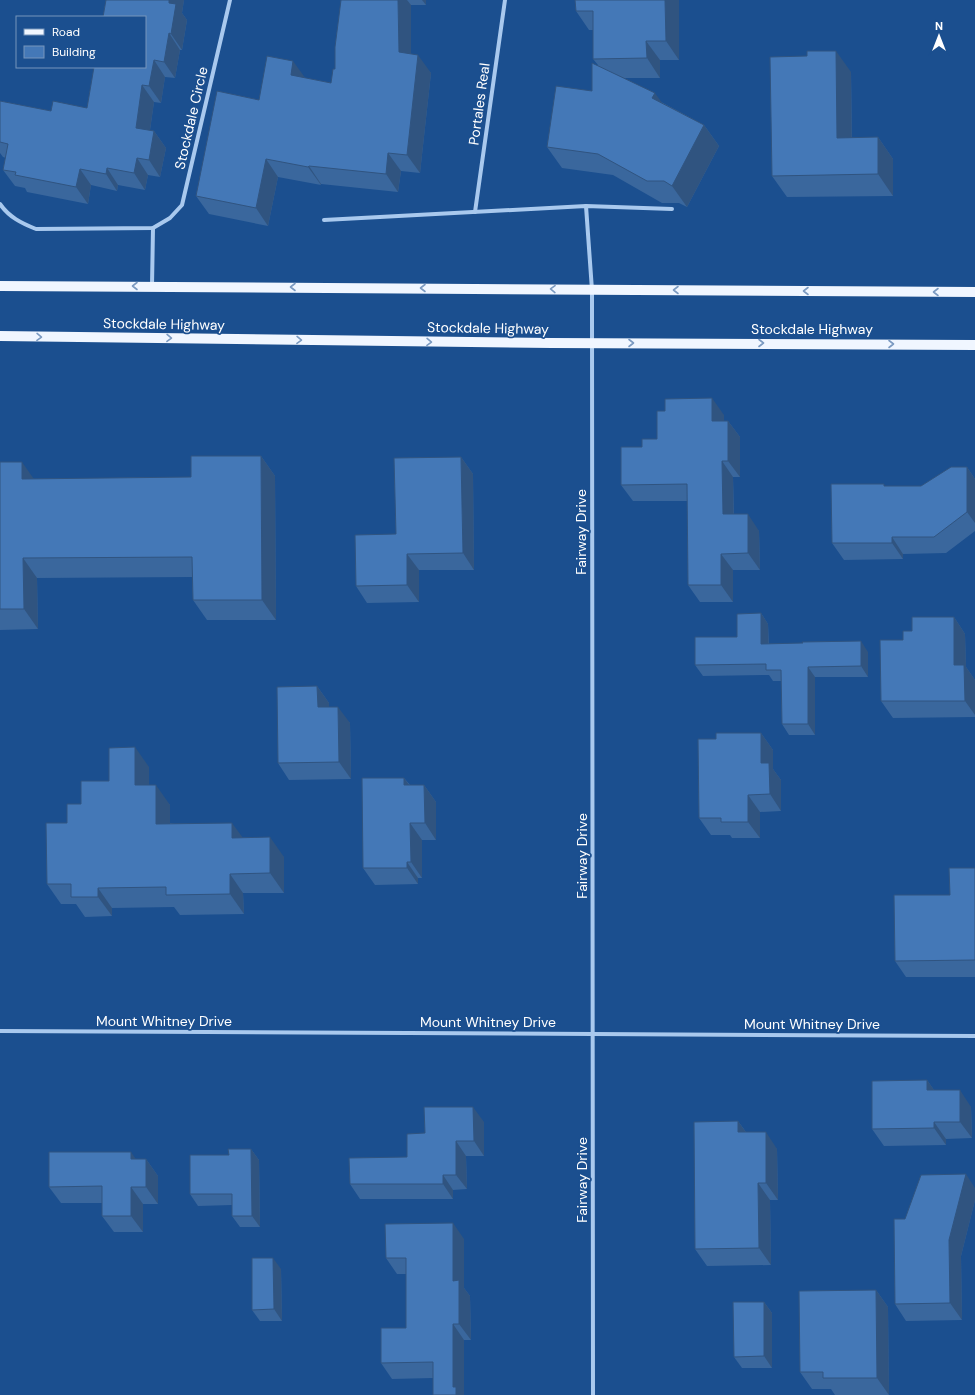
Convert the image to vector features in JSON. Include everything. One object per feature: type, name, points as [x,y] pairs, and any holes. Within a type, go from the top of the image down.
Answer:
[{"type":"main road","points":[[0,286],[975,292]]},
{"type":"main road","name":"Stockdale Highway","points":[[0,336],[552,343],[975,344]]},
{"type":"street","name":"Stockdale Circle","points":[[153,228],[170,218],[182,205],[230,0]]},
{"type":"street","name":"Portales Real","points":[[475,212],[505,0]]},
{"type":"street","points":[[0,204],[5,211],[19,222],[36,229],[153,228],[152,286]]},
{"type":"street","points":[[324,220],[586,206],[672,209]]},
{"type":"street","name":"Fairway Drive","points":[[586,206],[592,290],[593,1395]]},
{"type":"street","name":"Mount Whitney Drive","points":[[0,1031],[975,1036]]},
{"type":"building","points":[[106,0],[169,0],[169,3],[176,4],[164,62],[154,60],[149,86],[142,85],[136,128],[154,131],[149,160],[137,158],[134,173],[107,168],[106,174],[80,169],[76,187],[15,175],[16,172],[3,170],[8,144],[0,142],[0,101],[51,111],[53,101],[87,108],[94,68],[146,68],[146,16],[103,16]]},
{"type":"building","points":[[341,0],[398,0],[399,52],[418,55],[407,155],[388,153],[386,174],[308,167],[266,159],[256,208],[196,196],[217,91],[259,100],[267,56],[293,61],[291,75],[331,83],[333,69],[335,69],[335,47]]},
{"type":"building","points":[[575,0],[665,0],[666,41],[646,41],[647,58],[593,59],[593,11],[576,11]]},
{"type":"building","points":[[807,51],[836,51],[837,138],[878,137],[878,174],[772,176],[770,57],[807,56]]},
{"type":"building","points":[[592,63],[655,93],[652,98],[704,125],[672,186],[664,181],[647,181],[598,154],[547,147],[556,86],[592,91]]},
{"type":"building","points":[[712,398],[712,421],[728,421],[728,461],[722,461],[723,514],[748,514],[748,553],[721,554],[721,585],[688,585],[687,484],[621,485],[621,447],[642,447],[642,439],[657,439],[657,411],[665,411],[665,399]]},
{"type":"building","points":[[191,456],[261,456],[262,600],[193,600],[192,557],[23,558],[24,609],[0,609],[0,462],[22,462],[22,479],[191,477]]},
{"type":"building","points":[[461,457],[463,553],[407,554],[407,585],[356,586],[355,535],[396,534],[394,458]]},
{"type":"building","points":[[951,467],[967,467],[967,512],[934,537],[892,537],[892,543],[832,543],[831,484],[921,486]]},
{"type":"building","points":[[761,613],[761,644],[861,641],[861,666],[808,667],[808,724],[782,724],[781,670],[766,670],[766,664],[695,665],[695,637],[737,637],[737,614]]},
{"type":"building","points":[[912,617],[954,617],[954,665],[964,665],[965,701],[881,701],[880,640],[903,640],[903,631],[912,631]]},
{"type":"building","points":[[317,686],[318,707],[338,707],[339,762],[278,763],[277,687]]},
{"type":"building","points":[[716,733],[761,733],[761,763],[769,763],[770,794],[748,795],[748,822],[721,822],[721,818],[699,818],[698,739],[716,739]]},
{"type":"building","points":[[135,747],[135,785],[156,785],[156,824],[232,823],[232,838],[270,837],[270,873],[230,874],[230,894],[166,895],[166,887],[98,888],[98,897],[71,897],[71,884],[47,884],[46,823],[67,823],[67,804],[81,804],[81,781],[109,781],[109,748]]},
{"type":"building","points":[[362,778],[404,778],[404,785],[424,785],[425,823],[410,823],[411,862],[407,862],[407,868],[363,868]]},
{"type":"building","points":[[949,868],[975,868],[975,960],[895,961],[894,895],[950,895]]},
{"type":"building","points":[[927,1080],[927,1090],[960,1090],[960,1122],[934,1122],[934,1128],[872,1129],[872,1081]]},
{"type":"building","points":[[424,1107],[473,1107],[474,1141],[456,1141],[456,1175],[443,1175],[443,1184],[350,1184],[349,1158],[407,1157],[407,1134],[425,1133]]},
{"type":"building","points":[[738,1121],[738,1132],[766,1132],[766,1183],[758,1183],[759,1248],[695,1249],[694,1122]]},
{"type":"building","points":[[228,1149],[251,1149],[252,1216],[232,1216],[232,1194],[190,1194],[190,1155],[229,1155]]},
{"type":"building","points":[[49,1152],[131,1152],[131,1159],[146,1159],[146,1187],[131,1187],[131,1216],[102,1216],[102,1186],[49,1187]]},
{"type":"building","points":[[966,1174],[949,1240],[950,1303],[895,1304],[894,1219],[905,1219],[921,1175]]},
{"type":"building","points":[[453,1223],[453,1281],[459,1280],[459,1324],[453,1324],[453,1387],[456,1387],[456,1395],[433,1395],[433,1362],[381,1363],[381,1328],[406,1328],[406,1258],[386,1258],[385,1224]]},
{"type":"building","points":[[252,1258],[273,1258],[274,1309],[252,1310]]},
{"type":"building","points":[[876,1290],[877,1378],[823,1378],[823,1372],[800,1372],[799,1291]]},
{"type":"building","points":[[733,1302],[764,1302],[764,1356],[734,1357]]}]
